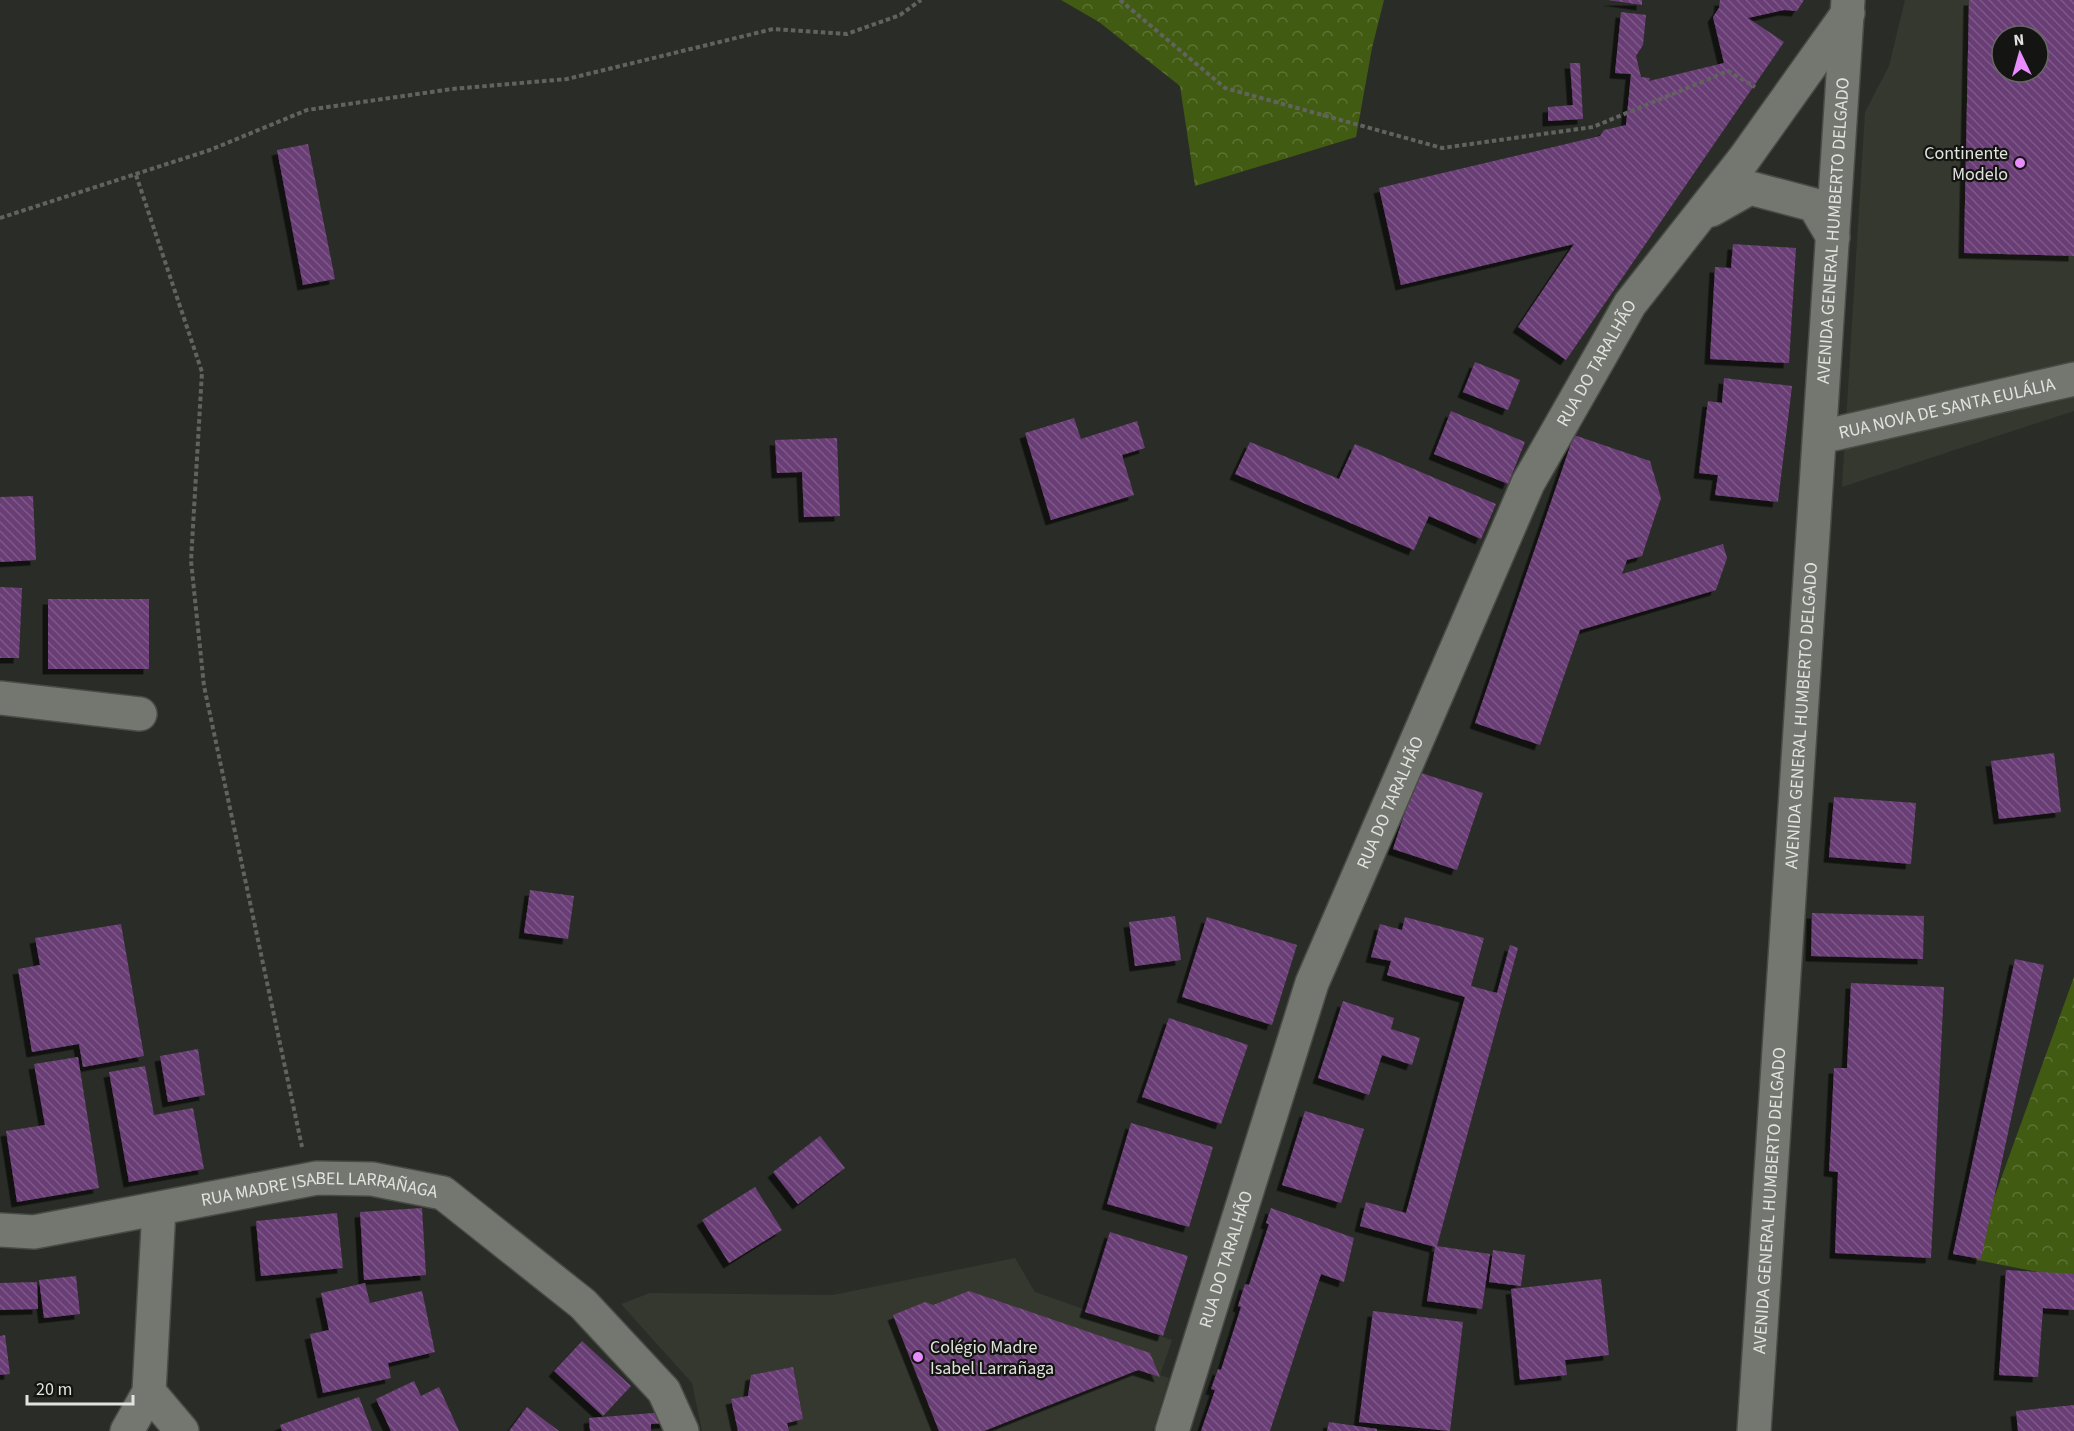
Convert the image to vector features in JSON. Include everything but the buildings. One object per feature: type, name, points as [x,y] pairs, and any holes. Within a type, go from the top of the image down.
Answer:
[{"type":"street","name":"RUA DO TARALHÃO","points":[[1172,1431],[1312,983],[1524,493],[1630,304],[1784,103],[1848,7]]},
{"type":"street","name":"AVENIDA GENERAL HUMBERTO DELGADO","points":[[1754,1431],[1848,7]]},
{"type":"street","name":"RUA DO TARALHÃO","points":[[1699,216],[1750,188],[1814,205],[1833,237]]},
{"type":"street","name":"RUA NOVA DE SANTA EULÁLIA","points":[[1821,437],[2074,379]]},
{"type":"street","points":[[0,698],[140,714]]},
{"type":"street","name":"RUA MADRE ISABEL LARRAÑAGA","points":[[0,1230],[34,1232],[309,1180],[372,1179],[443,1193],[583,1305],[664,1391],[682,1431]]},
{"type":"street","points":[[127,1431],[149,1392],[159,1209]]},
{"type":"street","points":[[149,1392],[182,1431]]},
{"type":"path","points":[[0,218],[210,150],[308,110],[452,89],[567,79],[773,29],[847,34],[900,15],[921,0]]},
{"type":"path","points":[[1120,0],[1225,88],[1442,148],[1593,127],[1728,71],[1784,103]]},
{"type":"path","points":[[136,175],[202,372],[191,561],[204,686],[309,1180]]},
{"type":"shaded area","points":[[1905,0],[2074,0],[2074,411],[1842,487],[1865,112],[1889,66]]},
{"type":"shaded area","name":"Colégio Madre Isabel Larrañaga","points":[[1015,1258],[1035,1292],[1172,1340],[1160,1375],[1169,1378],[1153,1431],[702,1431],[692,1383],[621,1304],[650,1293],[833,1295]]},
{"type":"green space","points":[[1061,0],[1384,0],[1372,48],[1356,137],[1195,186],[1180,86],[1099,22]]},
{"type":"green space","points":[[2074,977],[2074,1279],[1972,1259]]},
{"type":"place","name":"Continente Modelo","points":[[2020,163]]},
{"type":"place","name":"Colégio Madre Isabel Larrañaga","points":[[918,1357]]}]
